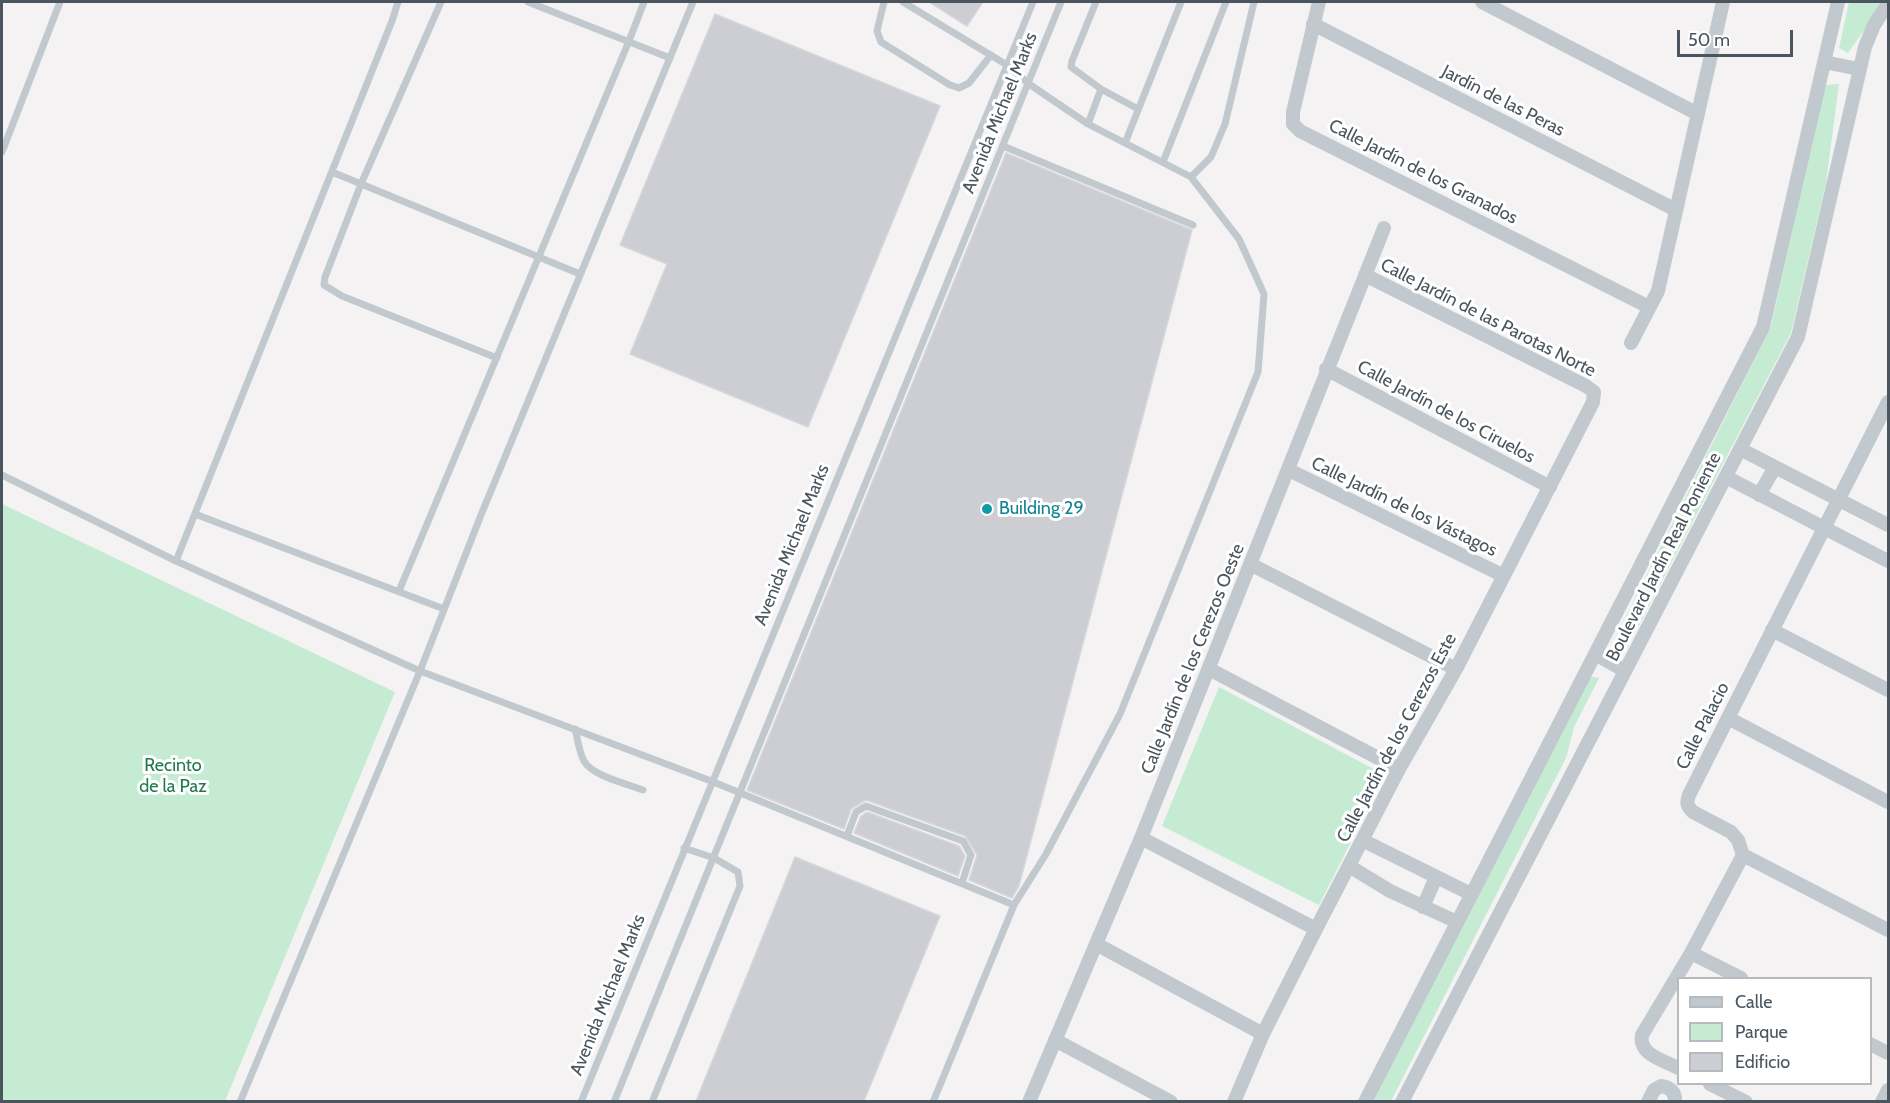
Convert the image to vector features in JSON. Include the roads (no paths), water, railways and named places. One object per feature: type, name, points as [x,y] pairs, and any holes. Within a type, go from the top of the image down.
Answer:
[{"type":"street","name":"Calle Jardín de los Granados","points":[[1319,2],[1293,112],[1293,123],[1300,131],[1649,307]]},
{"type":"street","points":[[1482,2],[1698,114]]},
{"type":"street","points":[[1631,343],[1658,291],[1722,2]]},
{"type":"street","name":"Boulevard Jardín Real Poniente","points":[[1365,1101],[1763,327],[1838,2]]},
{"type":"street","name":"Boulevard Jardín Real Poniente","points":[[1402,1101],[1798,336],[1859,69],[1874,25],[1888,4]]},
{"type":"street","name":"Jardín de las Peras","points":[[1313,24],[1676,210]]},
{"type":"street","points":[[1824,62],[1859,69]]},
{"type":"street","name":"Calle Jardín de los Cerezos Oeste","points":[[1029,1101],[1141,838],[1384,228]]},
{"type":"street","name":"Calle Jardín de las Parotas Norte","points":[[1365,275],[1586,386],[1594,393]]},
{"type":"street","name":"Calle Jardín de los Ciruelos","points":[[1326,369],[1550,487]]},
{"type":"street","name":"Calle Jardín de los Cerezos Este","points":[[1234,1101],[1263,1034],[1316,929],[1399,769],[1504,576],[1593,402],[1594,393]]},
{"type":"street","name":"Calle Palacio","points":[[1743,855],[1738,840],[1731,832],[1693,812],[1687,802],[1888,402]]},
{"type":"street","points":[[1740,449],[1888,525]]},
{"type":"street","points":[[1759,495],[1775,467]]},
{"type":"street","name":"Calle Jardín de los Vástagos","points":[[1289,470],[1504,576]]},
{"type":"street","points":[[1726,477],[1888,561]]},
{"type":"street","points":[[1250,564],[1455,669]]},
{"type":"street","points":[[1772,630],[1888,690]]},
{"type":"street","points":[[1594,654],[1626,670]]},
{"type":"street","points":[[1209,669],[1399,769]]},
{"type":"street","points":[[1728,718],[1888,802]]},
{"type":"street","points":[[1141,838],[1316,929]]},
{"type":"street","points":[[1362,840],[1471,894]]},
{"type":"street","points":[[1677,1067],[1645,1051],[1640,1043],[1642,1035],[1691,953],[1743,855],[1888,930]]},
{"type":"street","points":[[1349,866],[1390,891],[1457,922]]},
{"type":"street","points":[[1423,907],[1436,877]]},
{"type":"street","points":[[1096,944],[1263,1034]]},
{"type":"street","points":[[1691,953],[1739,977]]},
{"type":"street","points":[[1055,1040],[1171,1101]]},
{"type":"street","points":[[1872,1045],[1888,1053]]},
{"type":"street","points":[[1714,1085],[1746,1101]]},
{"type":"street","points":[[1648,1101],[1654,1090],[1661,1086],[1669,1087],[1675,1101]]},
{"type":"street","points":[[1882,1101],[1888,1090]]},
{"type":"lane","points":[[2,152],[60,2]]},
{"type":"lane","points":[[176,561],[398,2]]},
{"type":"lane","points":[[441,2],[361,184],[325,277],[324,285],[342,296],[497,358]]},
{"type":"lane","points":[[528,2],[670,58]]},
{"type":"lane","points":[[399,591],[644,2]]},
{"type":"lane","points":[[240,1101],[420,671],[481,515],[693,2]]},
{"type":"lane","points":[[884,2],[877,31],[881,42],[950,86],[959,88],[969,83],[991,55]]},
{"type":"lane","points":[[903,2],[1007,65],[1029,84],[1088,124],[1191,177],[1239,239],[1264,294],[1258,372],[1120,714],[1046,854],[1014,905],[933,1101]]},
{"type":"lane","name":"Avenida Michael Marks","points":[[581,1101],[1033,2]]},
{"type":"lane","name":"Avenida Michael Marks","points":[[614,1101],[1061,2]]},
{"type":"lane","points":[[1096,2],[1071,67],[1101,88],[1138,109]]},
{"type":"lane","points":[[1125,143],[1181,2]]},
{"type":"lane","points":[[1162,162],[1226,2]]},
{"type":"lane","points":[[1191,177],[1211,157],[1225,124],[1254,2]]},
{"type":"lane","points":[[1088,124],[1101,88]]},
{"type":"lane","points":[[1003,146],[1194,225]]},
{"type":"lane","points":[[332,172],[580,274]]},
{"type":"lane","points":[[2,475],[176,561],[420,671],[711,781],[1014,905]]},
{"type":"lane","points":[[195,514],[444,609]]},
{"type":"lane","points":[[575,729],[583,760],[588,768],[643,790]]},
{"type":"lane","points":[[847,836],[856,812],[866,806],[963,841],[971,855],[962,883]]},
{"type":"lane","points":[[652,1101],[740,886],[738,872],[714,858],[684,848]]},
{"type":"place","name":"Building 29","points":[[987,509]]},
{"type":"park label","name":"Recinto de la Paz","points":[[173,776]]}]
